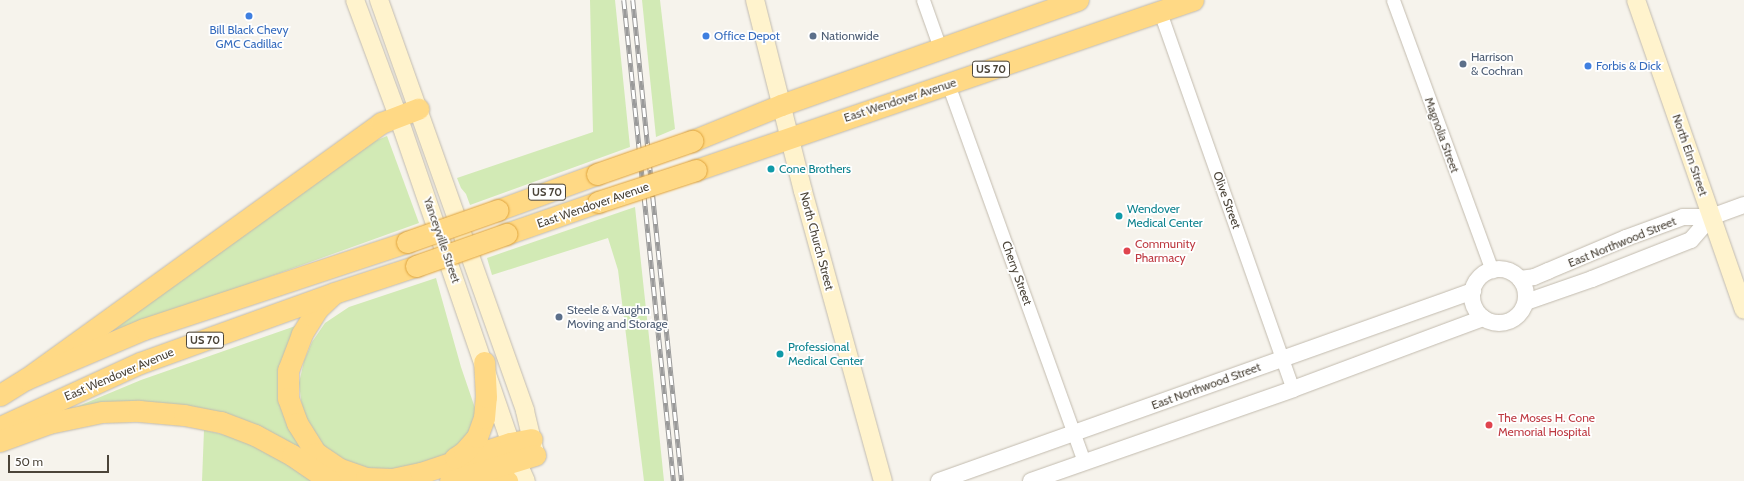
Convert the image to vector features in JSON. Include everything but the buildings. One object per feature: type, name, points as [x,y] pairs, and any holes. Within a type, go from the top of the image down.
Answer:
[{"type":"highway","name":"US 70","points":[[0,395],[26,379],[144,330],[498,210],[692,141],[781,105],[1078,0]]},
{"type":"highway","name":"East Wendover Avenue","points":[[0,427],[140,363],[334,293],[1193,0]]},
{"type":"highway","points":[[26,379],[381,123],[418,109]]},
{"type":"highway","points":[[334,293],[318,308],[302,334],[288,370],[288,398],[297,423],[316,453],[340,469],[366,478],[392,479],[421,473],[488,476],[507,481]]},
{"type":"highway","points":[[454,474],[464,452],[477,437],[484,418],[486,397],[484,362]]},
{"type":"highway","points":[[0,441],[49,423],[102,412],[139,411],[184,415],[221,422],[255,436],[292,455],[330,481]]},
{"type":"highway","points":[[454,474],[523,449]]},
{"type":"main road","name":"Yanceyville Street","points":[[355,0],[398,116],[484,362],[523,449]]},
{"type":"main road","name":"Yanceyville Street","points":[[379,0],[525,411],[523,449],[527,481]]},
{"type":"main road","name":"North Church Street","points":[[755,0],[789,137],[883,481]]},
{"type":"main road","name":"North Elm Street","points":[[1636,0],[1744,310]]},
{"type":"street","points":[[923,0],[940,48]]},
{"type":"street","name":"Magnolia Street","points":[[1393,0],[1492,271]]},
{"type":"street","name":"Olive Street","points":[[1160,12],[1294,389]]},
{"type":"street","name":"Cherry Street","points":[[948,84],[1075,433],[1084,462]]},
{"type":"street","points":[[1711,217],[1744,205]]},
{"type":"street","name":"East Northwood Street","points":[[1520,279],[1534,277],[1548,272],[1626,238],[1683,217],[1711,217]]},
{"type":"street","name":"East Northwood Street","points":[[1526,302],[1592,279],[1691,240],[1711,217]]},
{"type":"street","points":[[1505,270],[1520,279],[1526,290],[1526,302],[1521,312],[1510,321],[1495,323],[1483,318],[1474,307],[1473,292],[1480,278],[1492,271],[1505,270]]},
{"type":"street","name":"East Northwood Street","points":[[938,481],[1473,292]]},
{"type":"street","points":[[1031,481],[1294,389],[1483,318]]},
{"type":"green space","points":[[590,0],[615,0],[630,147],[470,205],[457,178],[593,132]]},
{"type":"green space","points":[[642,0],[660,0],[675,129],[656,137]]},
{"type":"green space","points":[[387,136],[419,223],[96,339],[375,141]]},
{"type":"green space","points":[[635,207],[664,481],[644,481],[618,270],[608,238],[492,275],[487,258]]},
{"type":"green space","points":[[436,278],[461,367],[476,411],[468,433],[454,451],[395,474],[349,465],[328,451],[312,431],[302,408],[299,383],[304,361],[312,342],[325,323],[349,307]]},
{"type":"green space","points":[[304,323],[285,363],[306,451],[279,438],[69,410],[141,380]]},
{"type":"green space","points":[[204,430],[234,437],[267,451],[312,481],[202,481]]},
{"type":"railway","points":[[624,0],[674,481]]},
{"type":"railway","points":[[633,0],[682,481]]},
{"type":"place","name":"Bill Black Chevy GMC Cadillac","points":[[249,16]]},
{"type":"place","name":"Office Depot","points":[[706,36]]},
{"type":"place","name":"Nationwide","points":[[813,36]]},
{"type":"place","name":"Harrison & Cochran","points":[[1463,64]]},
{"type":"place","name":"Forbis & Dick","points":[[1588,66]]},
{"type":"place","name":"Cone Brothers","points":[[771,169]]},
{"type":"place","name":"Wendover Medical Center","points":[[1119,216]]},
{"type":"place","name":"Community Pharmacy","points":[[1127,251]]},
{"type":"place","name":"Steele & Vaughn Moving and Storage","points":[[559,317]]},
{"type":"place","name":"Professional Medical Center","points":[[780,354]]},
{"type":"place","name":"The Moses H. Cone Memorial Hospital","points":[[1489,425]]}]
